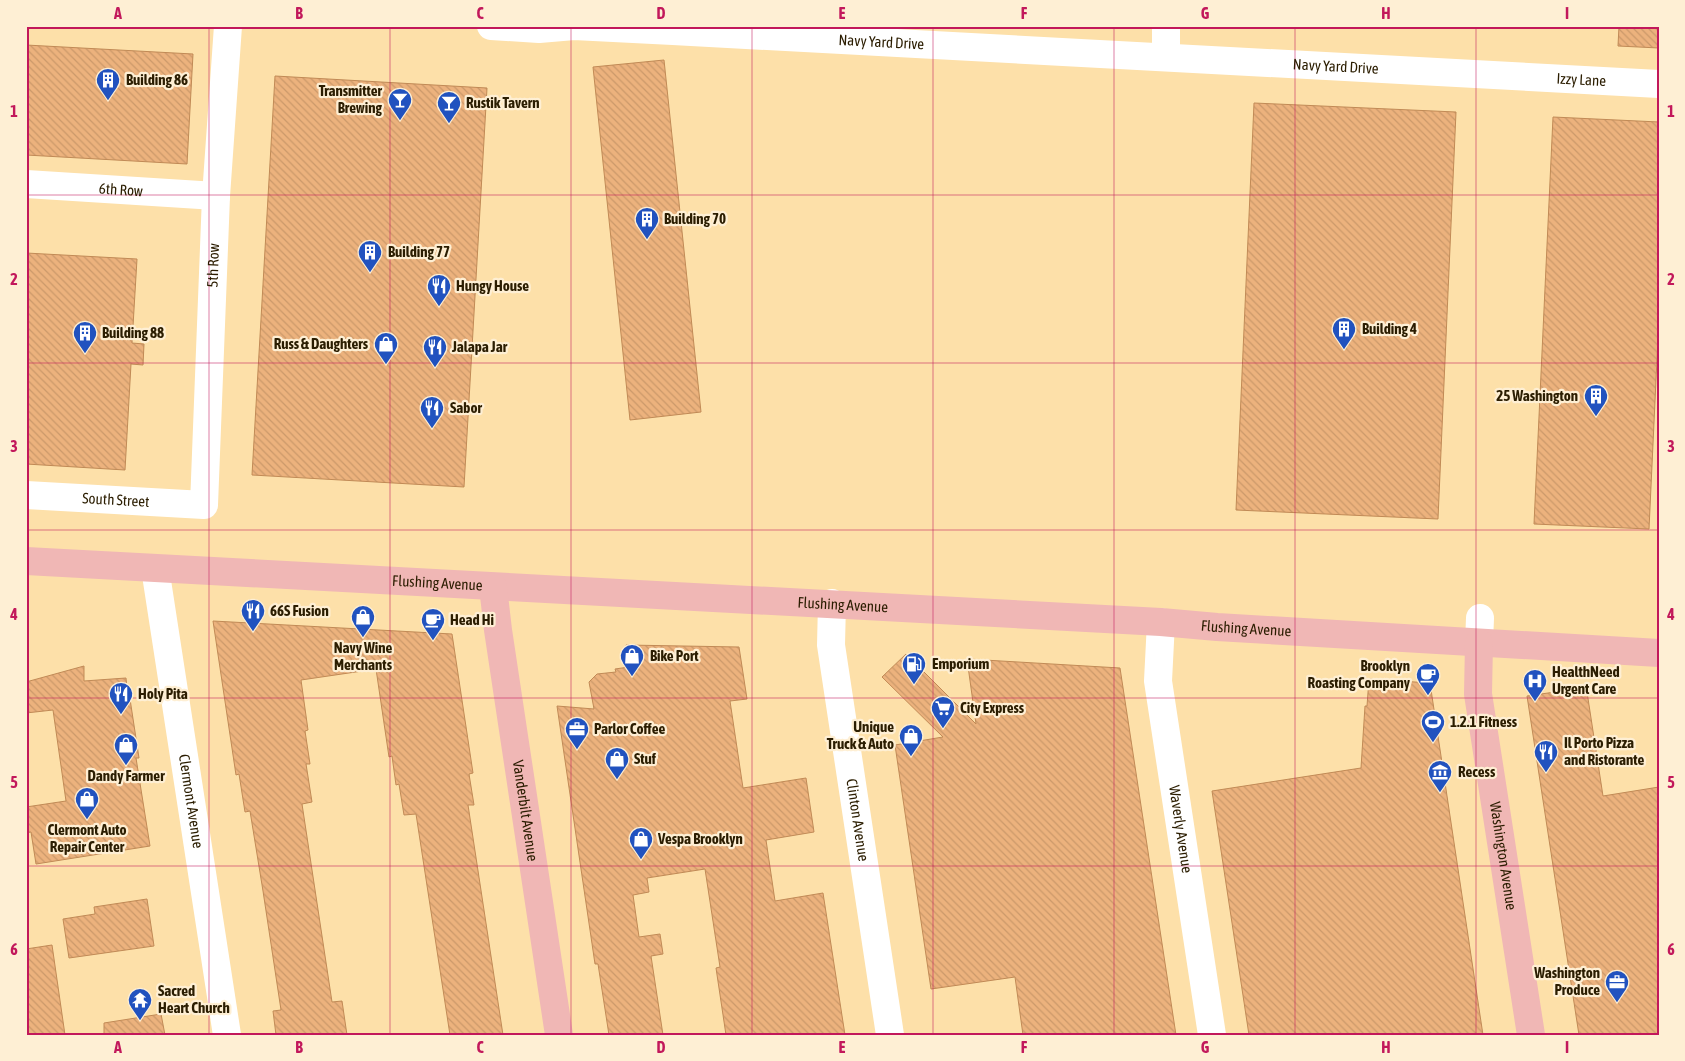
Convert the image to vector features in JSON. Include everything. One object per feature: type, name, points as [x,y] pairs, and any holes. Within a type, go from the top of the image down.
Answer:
[{"type":"main road","name":"Flushing Avenue","points":[[26,560],[493,587],[832,603],[1161,622],[1217,627],[1480,630],[1659,653]]},
{"type":"main road","name":"Vanderbilt Avenue","points":[[493,587],[559,1035]]},
{"type":"main road","name":"Washington Avenue","points":[[1480,630],[1478,694],[1531,1035]]},
{"type":"street","name":"5th Row","points":[[204,506],[216,196],[228,26]]},
{"type":"street","name":"Navy Yard Drive","points":[[493,26],[539,29],[574,26],[1505,76]]},
{"type":"street","points":[[1166,26],[1166,57]]},
{"type":"street","name":"Izzy Lane","points":[[1505,76],[1659,84]]},
{"type":"street","name":"6th Row","points":[[26,184],[216,196]]},
{"type":"street","name":"South Street","points":[[26,495],[204,506]]},
{"type":"street","name":"Clermont Avenue","points":[[155,568],[227,1035]]},
{"type":"street","name":"Clinton Avenue","points":[[832,603],[831,645],[890,1035]]},
{"type":"street","name":"Waverly Avenue","points":[[1161,622],[1158,682],[1212,1035]]},
{"type":"building","points":[[1619,26],[1659,26],[1659,48],[1618,46]]},
{"type":"building","name":"Building 86","points":[[26,45],[193,54],[187,164],[26,155]]},
{"type":"building","name":"Building 70","points":[[664,60],[701,412],[630,420],[593,67]]},
{"type":"building","name":"Building 77","points":[[275,76],[487,88],[464,487],[252,475]]},
{"type":"building","name":"Building 4","points":[[1254,103],[1456,112],[1438,519],[1236,510]]},
{"type":"building","name":"25 Washington","points":[[1553,117],[1659,122],[1659,316],[1649,529],[1534,524]]},
{"type":"building","name":"Building 88","points":[[26,253],[137,259],[132,343],[144,344],[143,365],[131,364],[125,470],[26,464]]},
{"type":"building","points":[[213,621],[452,634],[473,773],[469,774],[474,805],[468,805],[503,1035],[450,1035],[416,814],[404,815],[399,784],[396,785],[392,756],[389,757],[376,669],[301,680],[308,730],[305,731],[310,764],[306,764],[312,802],[302,804],[332,1002],[342,1001],[347,1035],[276,1035],[273,1011],[281,1010],[263,891],[250,811],[245,812],[239,774],[236,775]]},
{"type":"building","points":[[626,645],[739,647],[747,699],[730,701],[743,788],[806,778],[814,832],[766,840],[775,901],[823,893],[845,1035],[726,1035],[716,968],[720,967],[705,869],[647,878],[649,892],[633,895],[639,937],[660,934],[663,954],[651,956],[663,1035],[609,1035],[598,964],[595,964],[557,706],[594,709],[589,682],[597,674],[616,672],[615,669],[629,667]]},
{"type":"building","points":[[906,654],[976,724],[967,659],[1120,668],[1176,1035],[1023,1035],[1015,977],[931,989],[895,745],[943,737],[882,677]]},
{"type":"building","points":[[84,666],[84,681],[126,678],[128,700],[130,699],[139,758],[136,758],[150,846],[36,864],[31,832],[26,833],[26,807],[66,801],[53,710],[26,713],[26,682]]},
{"type":"building","points":[[1369,679],[1430,683],[1483,1035],[1249,1035],[1212,791],[1361,768],[1365,706],[1367,706]]},
{"type":"building","points":[[1562,691],[1587,692],[1603,796],[1659,787],[1659,1035],[1579,1035],[1527,696]]},
{"type":"building","points":[[147,899],[154,946],[69,958],[63,919],[95,914],[94,907]]},
{"type":"building","points":[[52,945],[65,1035],[26,1035],[26,949]]},
{"type":"building","name":"Sacred Heart Church","points":[[161,1014],[165,1035],[104,1035],[104,1023]]},
{"type":"place","name":"Building 86","points":[[108,101]]},
{"type":"place","name":"Transmitter Brewing","points":[[400,121]]},
{"type":"place","name":"Rustik Tavern","points":[[449,124]]},
{"type":"place","name":"Building 70","points":[[647,240]]},
{"type":"place","name":"Building 77","points":[[370,273]]},
{"type":"place","name":"Hungy House","points":[[439,307]]},
{"type":"place","name":"Building 4","points":[[1344,350]]},
{"type":"place","name":"Building 88","points":[[85,354]]},
{"type":"place","name":"Russ & Daughters","points":[[386,365]]},
{"type":"place","name":"Jalapa Jar","points":[[435,368]]},
{"type":"place","name":"25 Washington","points":[[1596,417]]},
{"type":"place","name":"Sabor","points":[[432,429]]},
{"type":"place","name":"66S Fusion","points":[[253,632]]},
{"type":"place","name":"Navy Wine Merchants","points":[[363,638]]},
{"type":"place","name":"Head Hi","points":[[433,641]]},
{"type":"place","name":"Bike Port","points":[[632,677]]},
{"type":"place","name":"Emporium","points":[[914,685]]},
{"type":"place","name":"Brooklyn Roasting Company","points":[[1428,696]]},
{"type":"place","name":"HealthNeed Urgent Care","points":[[1535,702]]},
{"type":"place","name":"Holy Pita","points":[[121,715]]},
{"type":"place","name":"City Express","points":[[943,729]]},
{"type":"place","name":"1.2.1 Fitness","points":[[1433,743]]},
{"type":"place","name":"Parlor Coffee","points":[[577,750]]},
{"type":"place","name":"Unique Truck & Auto","points":[[911,757]]},
{"type":"place","name":"Dandy Farmer","points":[[126,766]]},
{"type":"place","name":"Il Porto Pizza and Ristorante","points":[[1546,773]]},
{"type":"place","name":"Stuf","points":[[617,780]]},
{"type":"place","name":"Recess","points":[[1440,793]]},
{"type":"place","name":"Clermont Auto Repair Center","points":[[87,820]]},
{"type":"place","name":"Vespa Brooklyn","points":[[641,860]]},
{"type":"place","name":"Washington Produce","points":[[1617,1003]]},
{"type":"place","name":"Sacred Heart Church","points":[[140,1021]]}]
